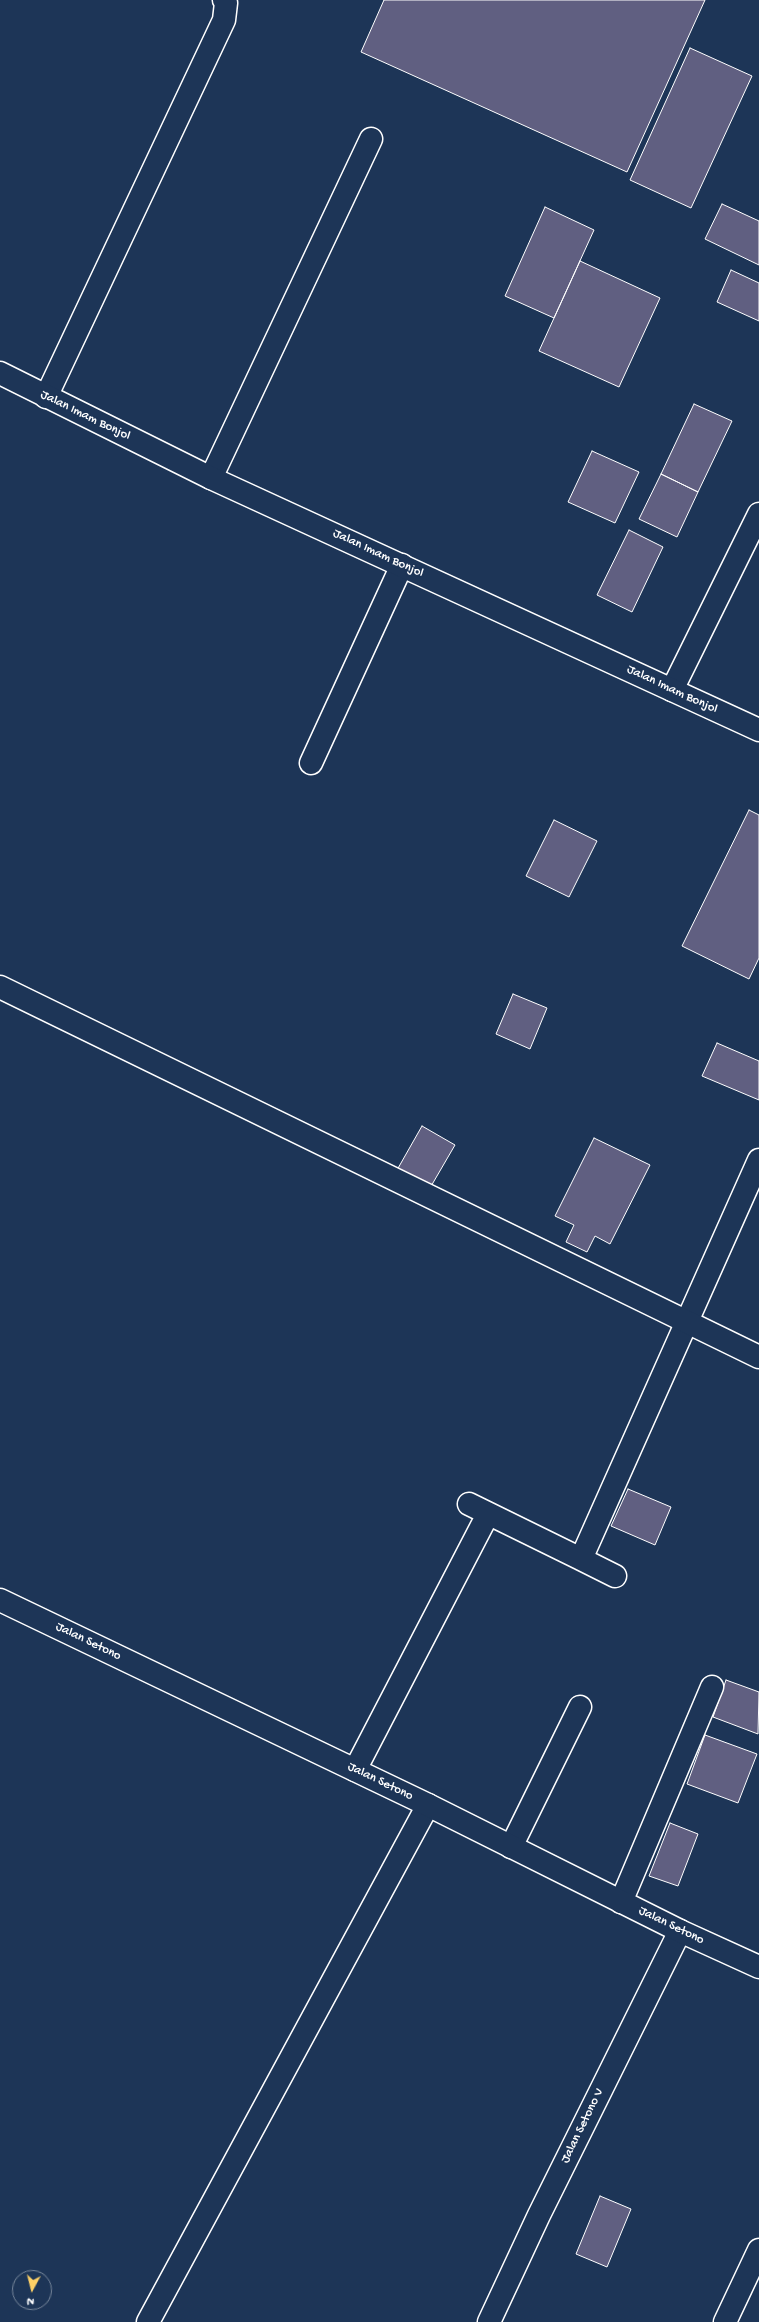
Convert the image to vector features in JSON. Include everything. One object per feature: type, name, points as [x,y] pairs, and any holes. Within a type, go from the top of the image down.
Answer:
[{"type":"street","points":[[46,397],[224,20],[226,3],[224,0]]},
{"type":"street","points":[[211,478],[371,139]]},
{"type":"street","name":"Jalan Imam Bonjol","points":[[0,373],[211,478],[759,730]]},
{"type":"street","points":[[672,690],[759,514]]},
{"type":"street","points":[[312,763],[402,565]]},
{"type":"street","points":[[0,986],[759,1357]]},
{"type":"street","points":[[581,1559],[759,1160]]},
{"type":"street","points":[[469,1504],[615,1576]]},
{"type":"street","points":[[355,1770],[488,1514]]},
{"type":"street","name":"Jalan Setono","points":[[0,1600],[428,1805],[680,1931],[759,1967]]},
{"type":"street","points":[[621,1902],[712,1687]]},
{"type":"street","points":[[511,1847],[580,1707]]},
{"type":"street","points":[[148,2322],[428,1805]]},
{"type":"street","name":"Jalan Setono V","points":[[489,2322],[539,2215],[680,1931]]},
{"type":"street","points":[[725,2322],[759,2250]]},
{"type":"building","points":[[384,0],[705,0],[627,172],[361,52]]},
{"type":"building","points":[[690,48],[752,76],[691,208],[630,180]]},
{"type":"building","points":[[722,204],[759,221],[759,265],[705,239]]},
{"type":"building","points":[[545,207],[594,230],[554,318],[505,296]]},
{"type":"building","points":[[580,261],[660,298],[619,387],[539,351]]},
{"type":"building","points":[[731,270],[759,283],[759,321],[717,302]]},
{"type":"building","points":[[694,404],[732,421],[698,492],[661,474]]},
{"type":"building","points":[[592,451],[639,472],[615,523],[568,502]]},
{"type":"building","points":[[661,474],[698,492],[677,537],[639,519]]},
{"type":"building","points":[[629,530],[663,547],[632,612],[597,595]]},
{"type":"building","points":[[749,810],[759,815],[759,958],[749,979],[682,946]]},
{"type":"building","points":[[554,820],[597,841],[569,897],[526,876]]},
{"type":"building","points":[[513,994],[547,1008],[530,1049],[496,1034]]},
{"type":"building","points":[[717,1043],[759,1061],[759,1100],[702,1076]]},
{"type":"building","points":[[422,1126],[455,1145],[430,1188],[397,1170]]},
{"type":"building","points":[[594,1138],[650,1165],[610,1244],[595,1236],[587,1252],[566,1242],[574,1225],[555,1216]]},
{"type":"building","points":[[628,1489],[671,1507],[655,1545],[611,1526]]},
{"type":"building","points":[[726,1680],[759,1692],[758,1734],[713,1717]]},
{"type":"building","points":[[705,1735],[757,1754],[738,1803],[687,1784]]},
{"type":"building","points":[[670,1823],[698,1834],[678,1886],[649,1876]]},
{"type":"building","points":[[600,2196],[631,2209],[607,2267],[576,2254]]}]
